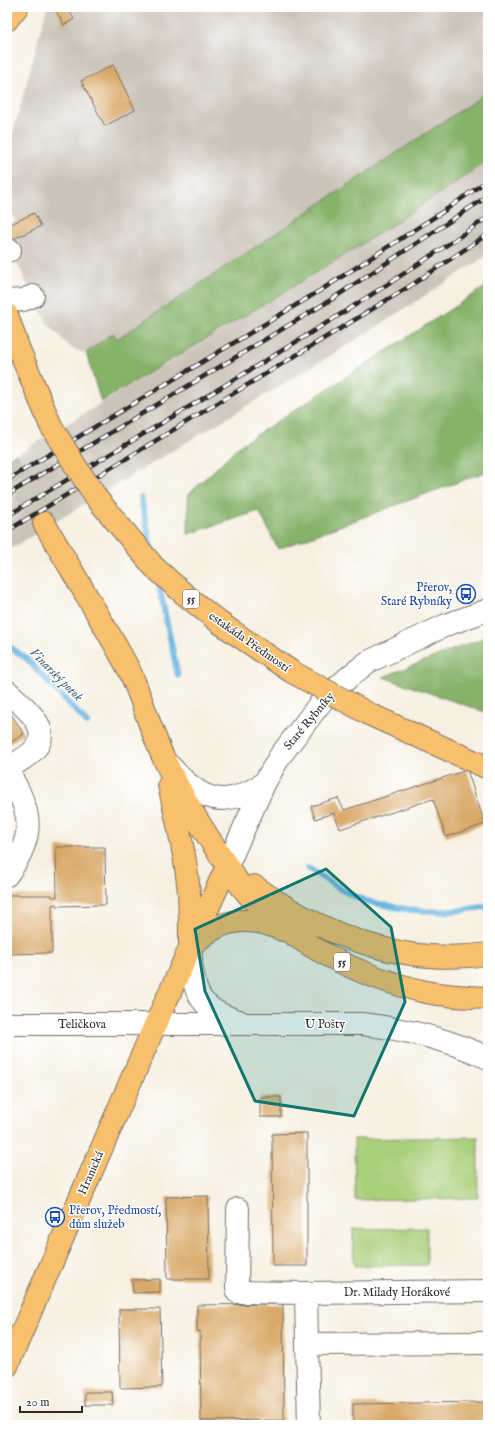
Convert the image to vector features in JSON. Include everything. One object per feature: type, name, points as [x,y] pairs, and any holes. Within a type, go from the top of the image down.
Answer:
[{"type":"main road","name":"estakáda Předmostí","points":[[7,315],[18,347],[51,426],[98,500],[154,567],[220,623],[292,672],[371,715],[488,768]]},
{"type":"main road","points":[[44,524],[126,665],[164,758],[195,818],[227,866],[278,903],[316,924],[363,944],[399,953],[428,956],[458,957],[488,954]]},
{"type":"main road","points":[[164,758],[180,832],[189,893],[190,948]]},
{"type":"main road","name":"55","points":[[227,866],[245,891],[274,920],[293,935],[320,951],[400,985],[426,992],[488,998]]},
{"type":"main road","name":"Hranická","points":[[7,1366],[156,1024],[227,866]]},
{"type":"main road","points":[[190,948],[209,931],[236,921],[267,924],[293,935]]},
{"type":"street","points":[[7,301],[12,302],[23,300],[33,296]]},
{"type":"street","name":"Staré Rybníky","points":[[227,866],[264,782],[280,756],[322,701],[368,662],[446,625],[488,610]]},
{"type":"street","points":[[7,692],[32,715],[37,722],[41,736],[39,744],[35,750],[7,770],[21,796],[27,816],[28,827],[24,848],[18,861],[7,875]]},
{"type":"street","points":[[164,758],[193,789],[211,798],[221,799],[236,797],[250,792],[264,782]]},
{"type":"street","points":[[190,948],[194,984],[197,993],[203,1002],[224,1016],[260,1025]]},
{"type":"street","name":"Teličkova","points":[[7,1024],[156,1024]]},
{"type":"street","name":"U Pošty","points":[[156,1024],[362,1024],[391,1027],[442,1040],[469,1049],[488,1058]]},
{"type":"street","name":"Dr. Milady Horákové","points":[[238,1209],[237,1292],[306,1293],[488,1291]]},
{"type":"street","points":[[306,1293],[308,1425]]},
{"type":"street","points":[[307,1344],[488,1342]]},
{"type":"highlighted area","points":[[326,869],[391,927],[405,1002],[354,1116],[255,1101],[205,991],[195,929]]},
{"type":"shaded area","points":[[47,7],[488,7],[488,90],[476,100],[117,339],[113,334],[86,353],[72,349],[47,323],[7,244],[7,226],[15,222],[7,197],[7,155]]},
{"type":"shaded area","points":[[488,160],[488,255],[356,340],[7,551],[7,460],[312,276],[438,195]]},
{"type":"green space","points":[[488,90],[488,160],[394,224],[101,402],[86,353],[113,333],[117,339],[476,100]]},
{"type":"green space","points":[[488,285],[488,471],[278,549],[259,511],[188,534],[188,495],[239,446]]},
{"type":"green space","points":[[488,636],[488,713],[383,677]]},
{"type":"green space","points":[[478,1137],[478,1198],[355,1200],[354,1139]]},
{"type":"green space","points":[[427,1228],[427,1265],[354,1266],[353,1229]]},
{"type":"building","points":[[54,7],[67,7],[74,19],[64,25]]},
{"type":"building","points":[[113,65],[135,110],[105,126],[81,81]]},
{"type":"building","points":[[34,213],[41,226],[7,242],[7,226]]},
{"type":"building","points":[[7,708],[24,734],[7,745]]},
{"type":"building","points":[[467,770],[485,824],[446,837],[433,799],[340,829],[334,813],[315,819],[311,806],[338,798],[344,810]]},
{"type":"building","points":[[56,847],[105,847],[106,905],[52,905],[52,953],[7,954],[7,895],[52,895],[52,897],[57,897]]},
{"type":"building","points":[[260,1097],[281,1097],[281,1117],[260,1117]]},
{"type":"building","points":[[307,1133],[307,1266],[273,1266],[272,1134]]},
{"type":"building","points":[[208,1196],[209,1279],[167,1279],[166,1197]]},
{"type":"building","points":[[160,1279],[160,1292],[133,1293],[132,1280]]},
{"type":"building","points":[[283,1304],[284,1420],[201,1421],[200,1331],[197,1332],[197,1305]]},
{"type":"building","points":[[119,1309],[160,1309],[162,1387],[120,1388]]},
{"type":"building","points":[[85,1392],[112,1392],[113,1405],[85,1405]]},
{"type":"building","points":[[488,1402],[488,1425],[353,1425],[353,1404]]},
{"type":"building","points":[[72,1422],[113,1422],[113,1425],[72,1425]]},
{"type":"waterway","points":[[141,498],[152,553]]},
{"type":"waterway","points":[[158,580],[178,676]]},
{"type":"waterway","name":"Vinarský potok","points":[[7,645],[27,659],[87,723]]},
{"type":"waterway","name":"Vinarský potok","points":[[308,868],[344,891],[369,902],[398,908],[424,911],[462,910],[488,906]]},
{"type":"tunnel","points":[[7,463],[44,523]]},
{"type":"railway","points":[[7,480],[321,290],[447,209],[488,180]]},
{"type":"railway","points":[[7,495],[329,301],[488,196]]},
{"type":"railway","points":[[7,516],[370,296],[488,217]]},
{"type":"railway","points":[[7,531],[410,286],[488,234]]},
{"type":"place","name":"Přerov, Staré Rybníky","points":[[466,594]]},
{"type":"place","name":"Přerov, Předmostí, dům služeb","points":[[55,1217]]}]
